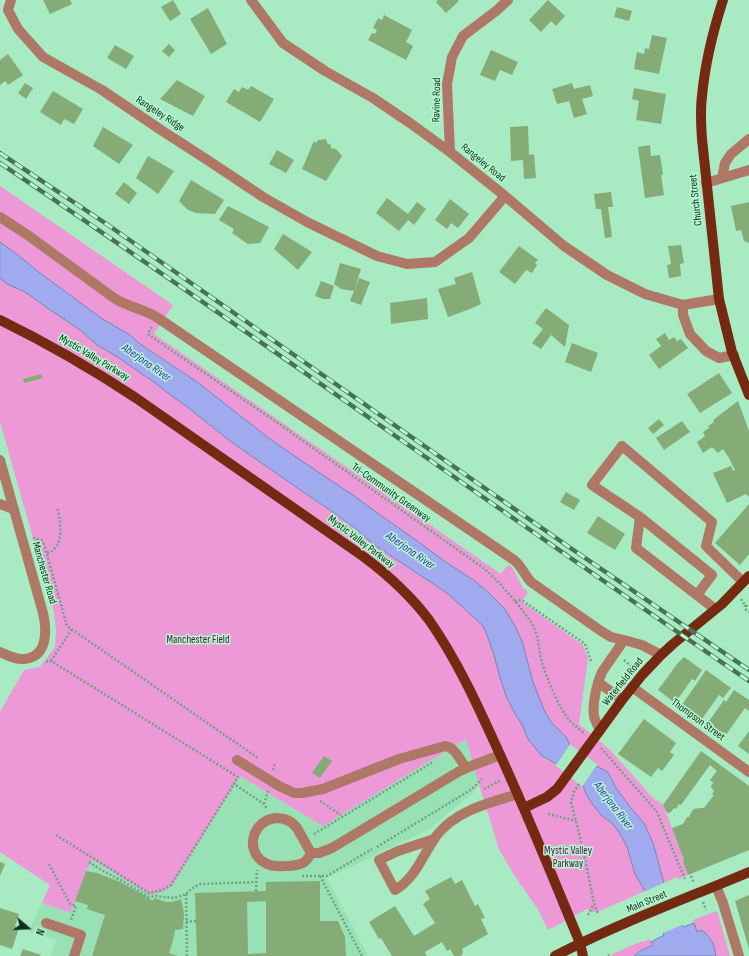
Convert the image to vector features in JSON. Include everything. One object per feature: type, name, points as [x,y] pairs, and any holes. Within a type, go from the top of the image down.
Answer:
[{"type":"main road","name":"Church Street","points":[[723,0],[709,52],[702,96],[702,139],[719,299],[734,356],[749,395]]},
{"type":"main road","name":"Mystic Valley Parkway","points":[[0,320],[51,347],[119,387],[364,557],[380,569],[412,600],[429,620],[469,687],[524,808],[580,944],[583,956]]},
{"type":"main road","name":"Waterfield Road","points":[[524,808],[551,794],[560,786],[632,687],[661,655],[722,604],[746,579]]},
{"type":"main road","name":"Main Street","points":[[555,956],[641,917],[749,872]]},
{"type":"street","name":"Rangeley Ridge","points":[[11,0],[8,10],[18,30],[43,57],[102,90],[263,197],[322,230],[377,256],[407,264],[435,262],[469,238],[505,196]]},
{"type":"street","name":"Rangeley Road","points":[[252,0],[283,42],[325,71],[373,98],[410,123],[450,152],[564,246],[607,275],[646,294],[683,304],[719,299]]},
{"type":"street","name":"Ravine Road","points":[[450,152],[448,84],[452,58],[463,36],[508,0]]},
{"type":"street","points":[[722,178],[725,164],[731,154],[749,139]]},
{"type":"street","points":[[706,183],[749,170]]},
{"type":"street","points":[[0,217],[29,236],[114,298],[158,318],[514,560],[519,564],[526,577],[531,582],[592,626],[608,636],[642,645],[661,655]]},
{"type":"street","points":[[683,304],[683,315],[690,334],[706,351],[719,358],[734,356]]},
{"type":"street","points":[[697,595],[712,575],[640,517],[592,486],[622,446],[712,522],[706,546],[746,579]]},
{"type":"street","name":"Manchester Road","points":[[0,460],[45,620],[45,640],[37,653]]},
{"type":"street","points":[[0,504],[13,509]]},
{"type":"street","points":[[640,517],[636,548],[715,609]]},
{"type":"street","points":[[600,730],[595,720],[594,712],[598,682],[602,672],[624,640]]},
{"type":"street","points":[[0,652],[15,658],[24,659],[37,653]]},
{"type":"street","points":[[598,682],[622,700]]},
{"type":"street","name":"Thompson Street","points":[[632,687],[749,772]]},
{"type":"street","points":[[237,760],[287,790],[302,793],[323,789],[399,759],[445,746],[448,746],[454,750],[466,768]]},
{"type":"street","points":[[311,853],[323,851],[336,846],[466,768],[500,755]]},
{"type":"street","points":[[434,839],[398,851],[379,860],[395,890],[409,879],[434,839],[457,817],[480,806],[518,794]]},
{"type":"street","points":[[280,818],[288,820],[297,828],[311,853],[303,864],[278,866],[266,864],[260,859],[253,845],[255,833],[262,823],[269,819],[280,818]]},
{"type":"street","points":[[716,886],[723,903],[739,956]]},
{"type":"street","points":[[46,923],[81,935],[74,956]]},
{"type":"path","name":"Tri-Community Greenway","points":[[158,318],[148,333],[149,335],[482,567],[497,580],[533,626],[538,639],[540,654],[545,671],[559,703],[570,721],[580,729]]},
{"type":"path","points":[[47,553],[52,552],[60,537],[60,522],[57,507]]},
{"type":"path","points":[[22,539],[32,537],[41,540],[44,544],[67,626],[261,760]]},
{"type":"path","points":[[515,602],[520,600],[523,601],[585,644],[591,661]]},
{"type":"path","points":[[745,606],[745,609],[749,612]]},
{"type":"path","points":[[50,661],[72,629]]},
{"type":"path","points":[[37,653],[48,662],[50,661],[238,777],[170,885],[162,890],[150,893],[56,835]]},
{"type":"path","points":[[622,659],[631,666]]},
{"type":"path","points":[[604,750],[657,812],[684,879]]},
{"type":"path","points":[[267,764],[279,772]]},
{"type":"path","points":[[484,789],[501,781]]},
{"type":"path","points":[[234,784],[264,804],[267,809]]},
{"type":"path","points":[[579,784],[574,792],[571,803],[585,858],[594,903],[598,914]]},
{"type":"path","points":[[309,792],[341,815]]},
{"type":"path","points":[[548,814],[576,821]]},
{"type":"path","points":[[89,862],[149,897],[156,896],[174,898],[186,894],[200,884],[256,882]]},
{"type":"path","points":[[49,864],[70,904],[76,906],[68,930]]},
{"type":"path","points":[[256,870],[256,891]]},
{"type":"path","points":[[320,876],[362,956]]},
{"type":"path","points":[[186,894],[187,956]]},
{"type":"path","points":[[588,914],[594,903]]},
{"type":"path","points":[[186,922],[196,921]]},
{"type":"shaded area","points":[[466,739],[479,785],[472,795],[465,799],[430,829],[327,878],[368,956],[51,956],[56,940],[29,931],[42,903],[71,913],[86,871],[93,860],[150,895],[163,892],[172,886],[240,776],[323,826]]},
{"type":"green space","points":[[0,186],[173,305],[154,334],[501,574],[508,565],[512,567],[523,588],[528,592],[522,602],[583,645],[588,658],[579,724],[609,749],[652,797],[663,805],[684,860],[683,861],[688,875],[678,879],[677,877],[664,883],[653,843],[644,823],[616,788],[611,777],[606,771],[596,766],[569,746],[566,737],[548,717],[541,704],[533,682],[522,641],[504,608],[475,581],[444,561],[353,495],[270,439],[197,382],[140,344],[130,335],[101,318],[0,242]]},
{"type":"green space","name":"Manchester Field","points":[[0,278],[7,284],[26,292],[80,330],[97,345],[116,356],[155,383],[230,441],[324,506],[381,550],[447,593],[480,623],[487,635],[506,696],[525,733],[546,759],[556,764],[584,785],[586,794],[601,815],[613,824],[623,839],[638,880],[645,891],[600,911],[593,912],[587,909],[548,930],[537,908],[514,875],[499,849],[466,739],[323,826],[240,776],[172,886],[163,892],[150,895],[93,860],[86,871],[71,913],[42,903],[50,885],[0,852],[0,712],[24,670],[40,667],[55,647],[56,631],[54,612],[0,422]]},
{"type":"green space","points":[[717,911],[730,956],[716,956],[716,951],[710,937],[697,932],[693,920]]},
{"type":"green space","points":[[650,939],[653,945],[634,956],[611,956],[642,941],[643,942]]},
{"type":"water","name":"Aberjona River","points":[[0,242],[101,318],[130,335],[140,344],[197,382],[270,439],[353,495],[444,561],[475,581],[490,594],[504,608],[514,624],[522,641],[533,682],[544,710],[551,722],[566,737],[569,746],[609,774],[616,788],[644,823],[653,843],[664,883],[683,927],[694,923],[697,932],[701,930],[704,932],[713,944],[716,956],[634,956],[640,951],[653,945],[651,942],[664,935],[645,891],[635,874],[627,847],[613,824],[601,815],[593,805],[586,794],[583,785],[556,764],[541,755],[528,739],[506,696],[487,635],[480,623],[447,593],[373,544],[356,529],[230,441],[155,383],[116,356],[97,345],[80,330],[31,296],[7,284],[0,278]]},
{"type":"pier","points":[[570,744],[598,765],[582,787],[555,765]]},
{"type":"pier","points":[[666,882],[684,924],[661,934],[643,892]]},
{"type":"building","points":[[43,0],[70,0],[72,4],[50,14]]},
{"type":"building","points":[[173,0],[181,14],[170,21],[161,7]]},
{"type":"building","points":[[438,0],[459,1],[446,13],[436,2]]},
{"type":"building","points":[[548,0],[565,16],[556,26],[551,21],[541,32],[529,20]]},
{"type":"building","points":[[617,7],[632,11],[629,21],[614,17]]},
{"type":"building","points":[[208,8],[227,44],[211,54],[190,19]]},
{"type":"building","points":[[384,15],[412,30],[406,42],[413,46],[406,60],[368,40],[372,33],[375,34],[377,30],[373,28],[378,18],[382,20]]},
{"type":"building","points":[[652,35],[667,38],[659,74],[634,69],[637,52],[644,54],[645,48],[649,49]]},
{"type":"building","points":[[169,44],[175,50],[169,57],[162,51]]},
{"type":"building","points":[[115,45],[134,56],[126,69],[107,58]]},
{"type":"building","points":[[491,50],[518,62],[512,75],[500,70],[495,81],[480,75]]},
{"type":"building","points":[[8,54],[23,75],[8,85],[5,81],[0,85],[0,60]]},
{"type":"building","points":[[177,80],[205,96],[193,116],[160,99]]},
{"type":"building","points":[[25,83],[33,88],[26,99],[18,93]]},
{"type":"building","points":[[572,83],[574,89],[590,85],[593,96],[582,99],[587,114],[574,118],[569,101],[557,104],[552,89]]},
{"type":"building","points":[[251,86],[274,99],[260,122],[226,102],[234,89],[239,92],[242,87],[248,90]]},
{"type":"building","points":[[634,88],[666,94],[661,124],[636,120],[639,101],[632,99]]},
{"type":"building","points":[[53,91],[83,109],[74,124],[64,119],[61,125],[40,112]]},
{"type":"building","points":[[528,126],[529,155],[534,154],[536,178],[524,179],[523,160],[511,161],[510,127]]},
{"type":"building","points":[[103,127],[133,145],[119,164],[93,146]]},
{"type":"building","points":[[326,139],[327,143],[331,145],[331,148],[336,149],[342,156],[326,181],[302,169],[314,141],[316,143],[318,140]]},
{"type":"building","points":[[650,145],[651,156],[660,155],[664,195],[645,198],[638,147]]},
{"type":"building","points":[[277,150],[294,160],[286,173],[269,164]]},
{"type":"building","points":[[148,156],[174,171],[158,194],[136,178]]},
{"type":"building","points":[[191,180],[224,200],[215,214],[196,213],[188,210],[179,201]]},
{"type":"building","points":[[124,182],[137,193],[129,204],[115,194]]},
{"type":"building","points":[[611,192],[613,207],[608,207],[612,237],[605,238],[601,209],[596,209],[594,194]]},
{"type":"building","points":[[387,198],[408,214],[417,202],[426,209],[414,225],[408,220],[399,231],[376,213]]},
{"type":"building","points":[[450,199],[469,214],[458,228],[451,223],[447,229],[435,220]]},
{"type":"building","points":[[749,202],[749,243],[744,241],[741,230],[736,231],[731,206]]},
{"type":"building","points":[[228,206],[269,227],[260,243],[248,244],[232,233],[234,229],[219,220]]},
{"type":"building","points":[[283,234],[312,252],[298,270],[274,249]]},
{"type":"building","points":[[681,245],[684,263],[680,264],[681,276],[669,278],[667,265],[671,264],[668,246]]},
{"type":"building","points":[[519,246],[538,260],[535,263],[537,265],[532,273],[526,270],[515,284],[499,272]]},
{"type":"building","points":[[340,263],[361,269],[354,291],[341,289],[334,284]]},
{"type":"building","points":[[472,272],[481,304],[448,317],[438,289],[456,284],[454,278]]},
{"type":"building","points":[[359,278],[370,282],[361,305],[350,301]]},
{"type":"building","points":[[321,281],[334,286],[330,299],[323,299],[315,296]]},
{"type":"building","points":[[427,298],[428,319],[391,324],[390,303]]},
{"type":"building","points":[[546,308],[569,325],[565,347],[551,335],[541,349],[532,343],[543,329],[535,323]]},
{"type":"building","points":[[665,333],[669,340],[674,337],[677,341],[681,339],[688,348],[659,369],[649,355],[661,346],[656,339]]},
{"type":"building","points":[[572,343],[598,353],[591,372],[565,362]]},
{"type":"building","points":[[719,373],[732,393],[700,413],[687,394]]},
{"type":"building","points":[[41,374],[43,378],[24,383],[23,379]]},
{"type":"building","points":[[738,401],[749,431],[749,497],[746,494],[727,503],[713,473],[731,466],[733,471],[735,470],[723,449],[718,453],[712,447],[703,453],[697,442],[705,436],[703,432],[714,422],[713,420]]},
{"type":"building","points":[[659,419],[664,425],[653,434],[648,428]]},
{"type":"building","points":[[682,421],[690,432],[664,450],[656,438]]},
{"type":"building","points":[[566,492],[580,500],[574,510],[560,502]]},
{"type":"building","points":[[749,504],[749,554],[740,565],[715,543]]},
{"type":"building","points":[[598,516],[625,534],[615,550],[587,533]]},
{"type":"building","points":[[684,657],[702,670],[695,681],[692,679],[675,703],[658,690]]},
{"type":"building","points":[[706,670],[731,688],[723,698],[719,695],[702,719],[682,705]]},
{"type":"building","points":[[734,690],[749,700],[749,711],[745,708],[725,736],[707,724],[724,700],[726,702]]},
{"type":"building","points":[[644,719],[676,743],[670,752],[674,755],[662,771],[658,768],[651,777],[618,754]]},
{"type":"building","points":[[749,731],[749,754],[738,746]]},
{"type":"building","points":[[701,751],[749,786],[749,850],[688,875],[672,828],[683,824],[694,809],[704,808],[714,795],[712,794],[714,791],[711,787],[714,783],[710,780],[717,771],[710,765],[681,805],[679,804],[676,809],[674,808],[671,812],[667,813],[663,805]]},
{"type":"building","points":[[324,756],[332,761],[320,778],[312,773]]},
{"type":"building","points":[[0,862],[5,864],[0,876]]},
{"type":"building","points":[[86,871],[97,873],[120,882],[153,901],[154,898],[166,902],[181,899],[184,913],[183,929],[175,930],[169,953],[178,956],[92,956],[105,915],[87,909],[88,905],[75,901]]},
{"type":"building","points":[[451,877],[455,884],[462,880],[475,906],[478,904],[485,918],[481,919],[488,934],[462,949],[463,952],[460,956],[454,956],[450,949],[447,951],[442,942],[425,952],[427,956],[392,956],[381,938],[379,939],[369,922],[395,906],[414,936],[435,923],[423,904],[430,899],[425,891]]},
{"type":"building","points":[[320,881],[320,921],[338,921],[345,937],[346,956],[197,956],[195,893],[266,891],[266,882]],"holes":[[[266,901],[266,953],[248,954],[247,902]]]},
{"type":"building","points":[[749,895],[749,949],[735,901]]},
{"type":"building","points":[[0,908],[19,914],[15,926],[19,928],[12,949],[0,945]]},
{"type":"building","points":[[23,949],[41,955],[20,956]]},
{"type":"railway","points":[[0,153],[108,225],[569,547],[749,670]]},
{"type":"railway","points":[[0,163],[749,681]]}]
